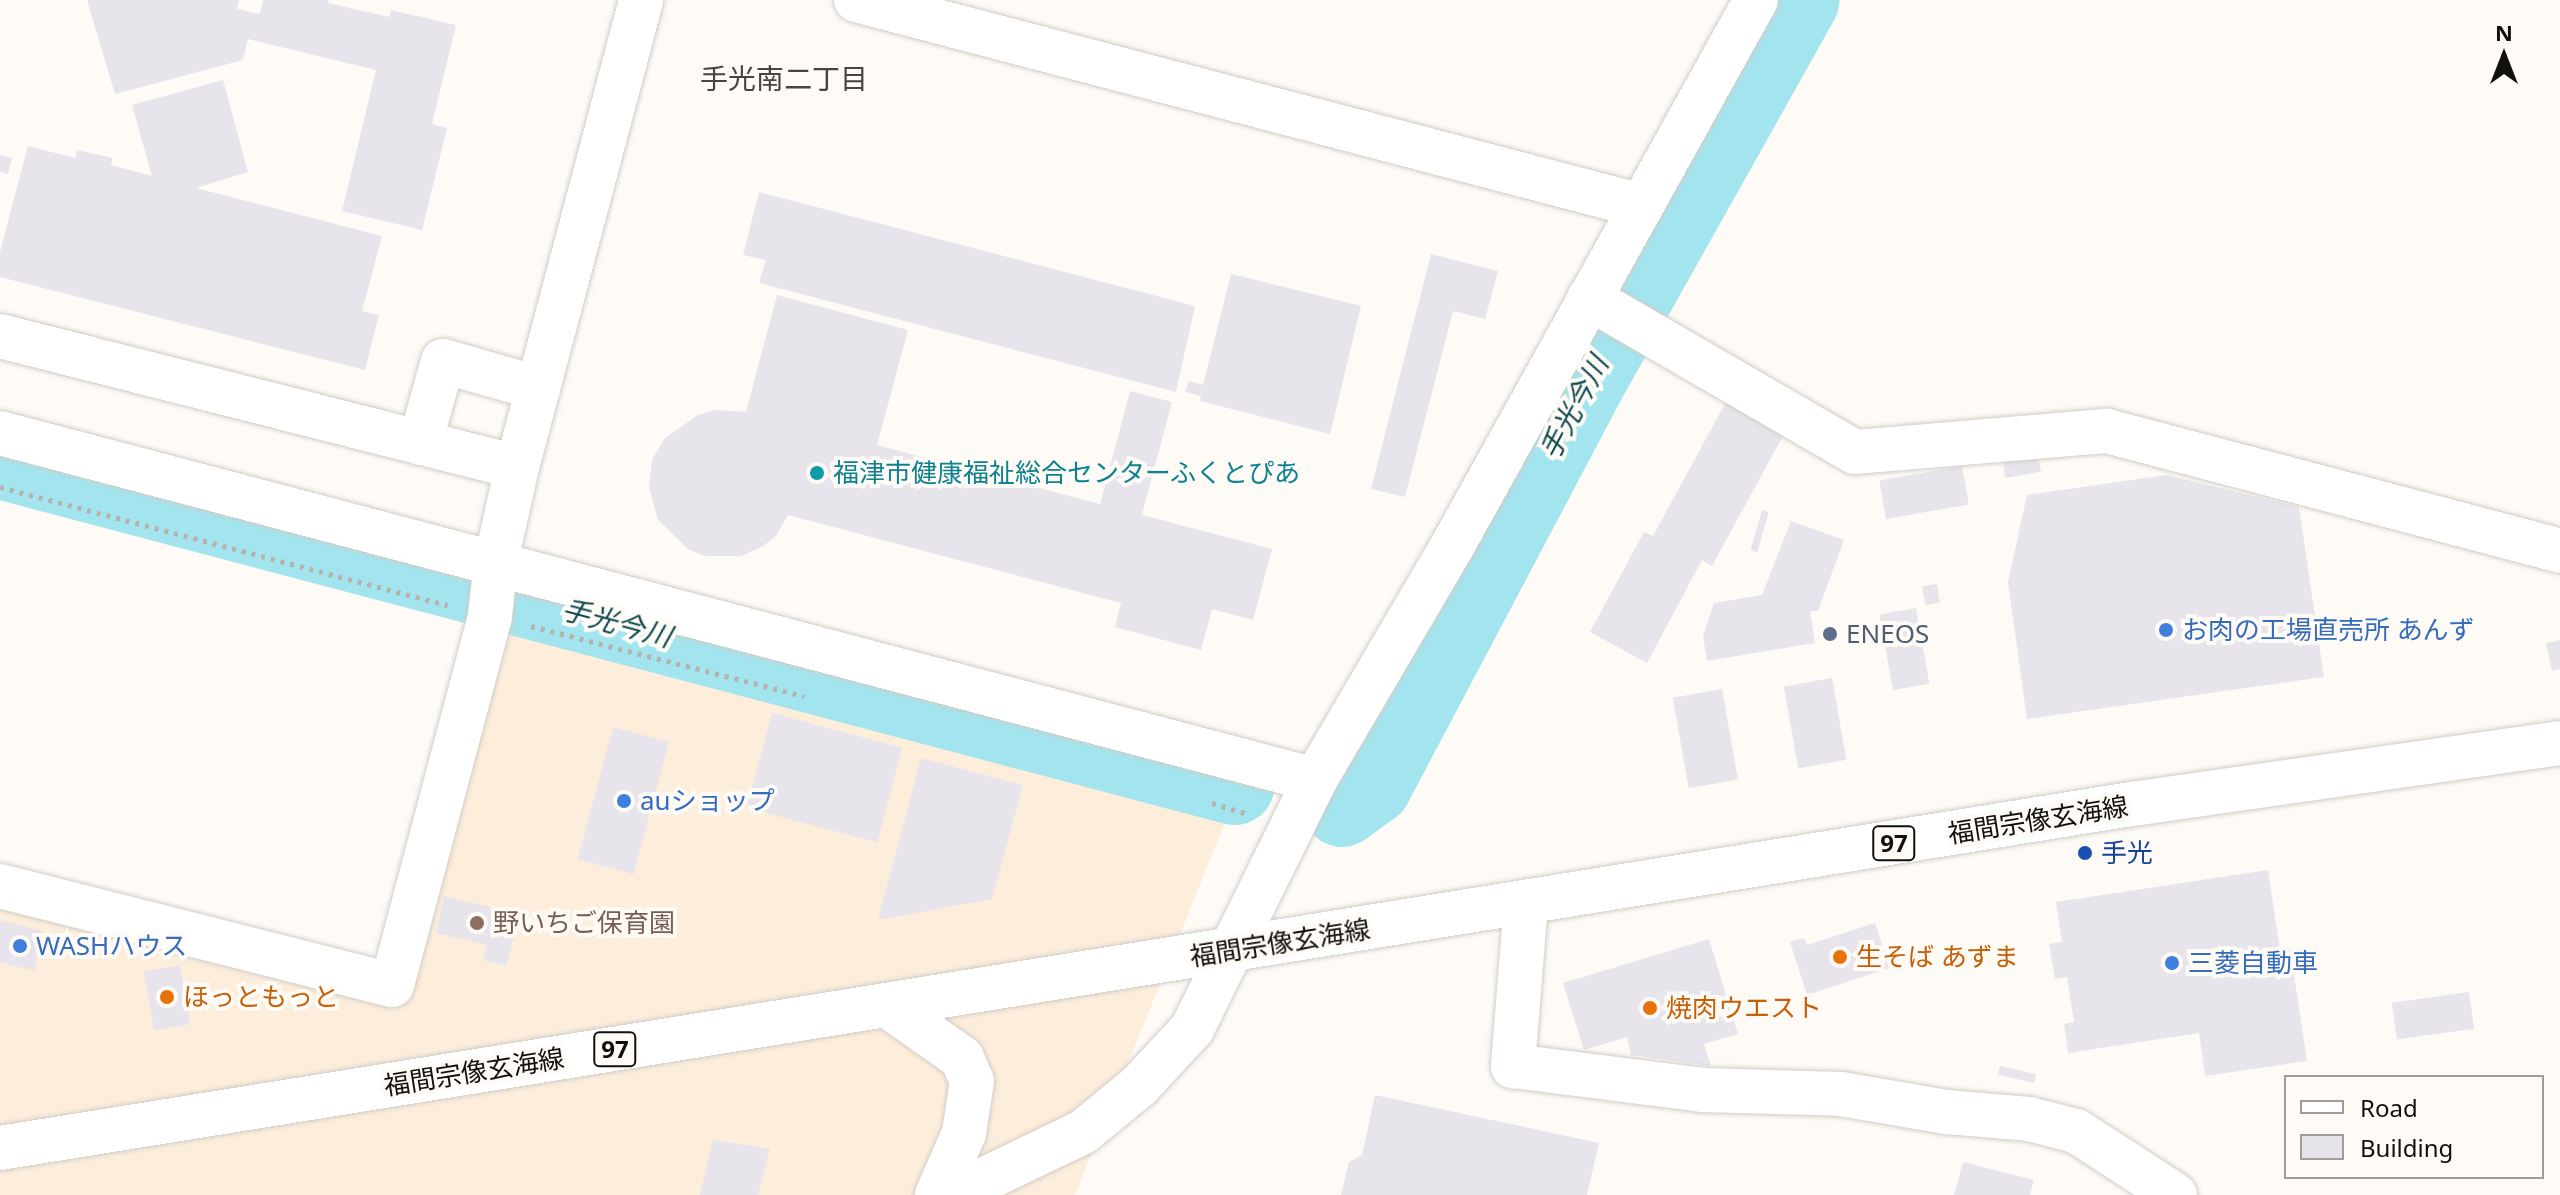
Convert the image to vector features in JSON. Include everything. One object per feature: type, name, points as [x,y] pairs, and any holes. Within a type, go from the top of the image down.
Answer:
[{"type":"street","points":[[0,886],[392,985],[493,590],[517,467],[641,0]]},
{"type":"street","points":[[856,0],[1641,206]]},
{"type":"street","points":[[952,1195],[1083,1132],[1139,1086],[1192,1029],[1315,780],[1454,543],[1756,0]]},
{"type":"street","points":[[1589,298],[1855,452],[2107,431],[2560,551]]},
{"type":"street","points":[[0,336],[517,467]]},
{"type":"street","points":[[420,443],[443,361],[538,388]]},
{"type":"street","points":[[0,433],[493,590],[1315,780]]},
{"type":"street","name":"福間宗像玄海線","points":[[0,1148],[2132,804],[2560,743]]},
{"type":"street","points":[[1526,903],[1513,1066],[1702,1090],[1841,1094],[1946,1112],[2029,1119],[2076,1131],[2175,1195]]},
{"type":"street","points":[[888,1006],[962,1058],[972,1081],[964,1133],[937,1195]]},
{"type":"path","points":[[0,487],[493,590],[814,698]]},
{"type":"path","points":[[1211,803],[1291,829]]},
{"type":"shaded area","points":[[503,631],[1226,820],[1075,1195],[0,1195],[0,904],[398,1004]]},
{"type":"building","points":[[87,0],[239,0],[237,9],[260,14],[263,0],[329,0],[328,3],[389,17],[391,10],[456,25],[432,124],[447,128],[422,230],[342,211],[376,70],[248,39],[243,60],[115,94]]},
{"type":"building","points":[[223,80],[248,172],[196,188],[382,236],[362,311],[379,315],[365,370],[0,277],[0,252],[28,146],[75,158],[77,150],[113,158],[111,165],[152,176],[132,105]]},
{"type":"building","points":[[0,155],[12,158],[8,174],[0,172]]},
{"type":"building","name":"福津市健康福祉総合センターふくとぴあ","points":[[759,192],[1195,306],[1176,392],[759,283],[766,260],[743,255]]},
{"type":"building","points":[[1431,254],[1498,271],[1485,319],[1453,311],[1405,497],[1371,489]]},
{"type":"building","points":[[1231,274],[1361,306],[1330,434],[1200,401],[1201,396],[1185,392],[1189,381],[1203,385]]},
{"type":"building","name":"福津市健康福祉総合センターふくとぴあ","points":[[777,295],[908,330],[877,445],[1100,504],[1130,391],[1172,402],[1142,515],[1272,549],[1253,620],[1212,609],[1201,650],[1115,627],[1121,603],[788,515],[776,536],[762,547],[741,556],[705,556],[688,549],[658,520],[649,486],[652,460],[665,438],[698,415],[716,410],[746,412]]},
{"type":"building","points":[[1726,402],[1784,434],[1712,566],[1702,560],[1647,663],[1590,632],[1644,532],[1653,536]]},
{"type":"building","points":[[2038,455],[2041,472],[2005,478],[2003,461]]},
{"type":"building","points":[[1962,466],[1969,504],[1886,519],[1879,481]]},
{"type":"building","name":"お肉の工場直売所 あんず","points":[[2166,475],[2299,507],[2324,677],[2027,719],[2008,582],[2027,495]]},
{"type":"building","points":[[1762,510],[1769,512],[1757,552],[1750,550]]},
{"type":"building","points":[[1791,521],[1844,540],[1818,611],[1810,611],[1815,643],[1707,661],[1703,636],[1714,603],[1762,595]]},
{"type":"building","points":[[1937,584],[1940,603],[1925,605],[1922,586]]},
{"type":"building","points":[[1916,608],[1929,684],[1893,690],[1880,614]]},
{"type":"building","points":[[2560,640],[2560,669],[2552,671],[2546,643]]},
{"type":"building","points":[[1832,678],[1846,760],[1798,768],[1784,687]]},
{"type":"building","points":[[1722,689],[1738,780],[1689,788],[1673,698]]},
{"type":"building","points":[[772,713],[902,748],[877,843],[747,808]]},
{"type":"building","name":"auショップ","points":[[613,727],[669,742],[634,874],[578,859]]},
{"type":"building","points":[[921,758],[1023,785],[992,899],[878,920]]},
{"type":"building","name":"三菱自動車","points":[[2268,870],[2280,950],[2290,948],[2307,1061],[2205,1076],[2199,1033],[2068,1053],[2064,1024],[2074,1022],[2067,977],[2055,979],[2049,944],[2062,942],[2056,902]]},
{"type":"building","name":"野いちご保育園","points":[[444,896],[520,914],[506,966],[483,960],[487,945],[436,933]]},
{"type":"building","name":"WASHハウス","points":[[0,920],[43,931],[34,971],[0,962]]},
{"type":"building","name":"生そば あずま","points":[[1875,923],[1890,968],[1807,995],[1790,942],[1804,938],[1807,945]]},
{"type":"building","name":"焼肉ウエスト","points":[[1709,939],[1738,1034],[1704,1044],[1711,1066],[1631,1055],[1627,1037],[1584,1050],[1563,983]]},
{"type":"building","name":"ほっともっと","points":[[180,965],[190,1024],[154,1031],[144,971]]},
{"type":"building","points":[[2469,992],[2474,1029],[2397,1039],[2392,1003]]},
{"type":"building","points":[[2000,1066],[2036,1074],[2034,1083],[1998,1075]]},
{"type":"building","points":[[1375,1095],[1599,1143],[1587,1195],[1341,1195],[1349,1162],[1362,1155]]},
{"type":"building","points":[[713,1140],[770,1149],[758,1195],[700,1195]]},
{"type":"building","points":[[1963,1162],[2034,1180],[2030,1195],[1954,1195]]},
{"type":"waterway","name":"手光今川","points":[[1342,807],[1372,785],[1592,370],[1800,0]]},
{"type":"waterway","name":"手光今川","points":[[0,459],[1235,785]]},
{"type":"place","name":"福津市健康福祉総合センターふくとぴあ","points":[[817,473]]},
{"type":"place","name":"お肉の工場直売所 あんず","points":[[2166,630]]},
{"type":"place","name":"ENEOS","points":[[1830,634]]},
{"type":"place","name":"auショップ","points":[[624,801]]},
{"type":"place","name":"手光","points":[[2085,853]]},
{"type":"place","name":"野いちご保育園","points":[[477,923]]},
{"type":"place","name":"WASHハウス","points":[[20,946]]},
{"type":"place","name":"生そば あずま","points":[[1840,957]]},
{"type":"place","name":"三菱自動車","points":[[2172,963]]},
{"type":"place","name":"ほっともっと","points":[[167,997]]},
{"type":"place","name":"焼肉ウエスト","points":[[1650,1008]]},
{"type":"district","name":"手光南二丁目","points":[[784,78]]}]
